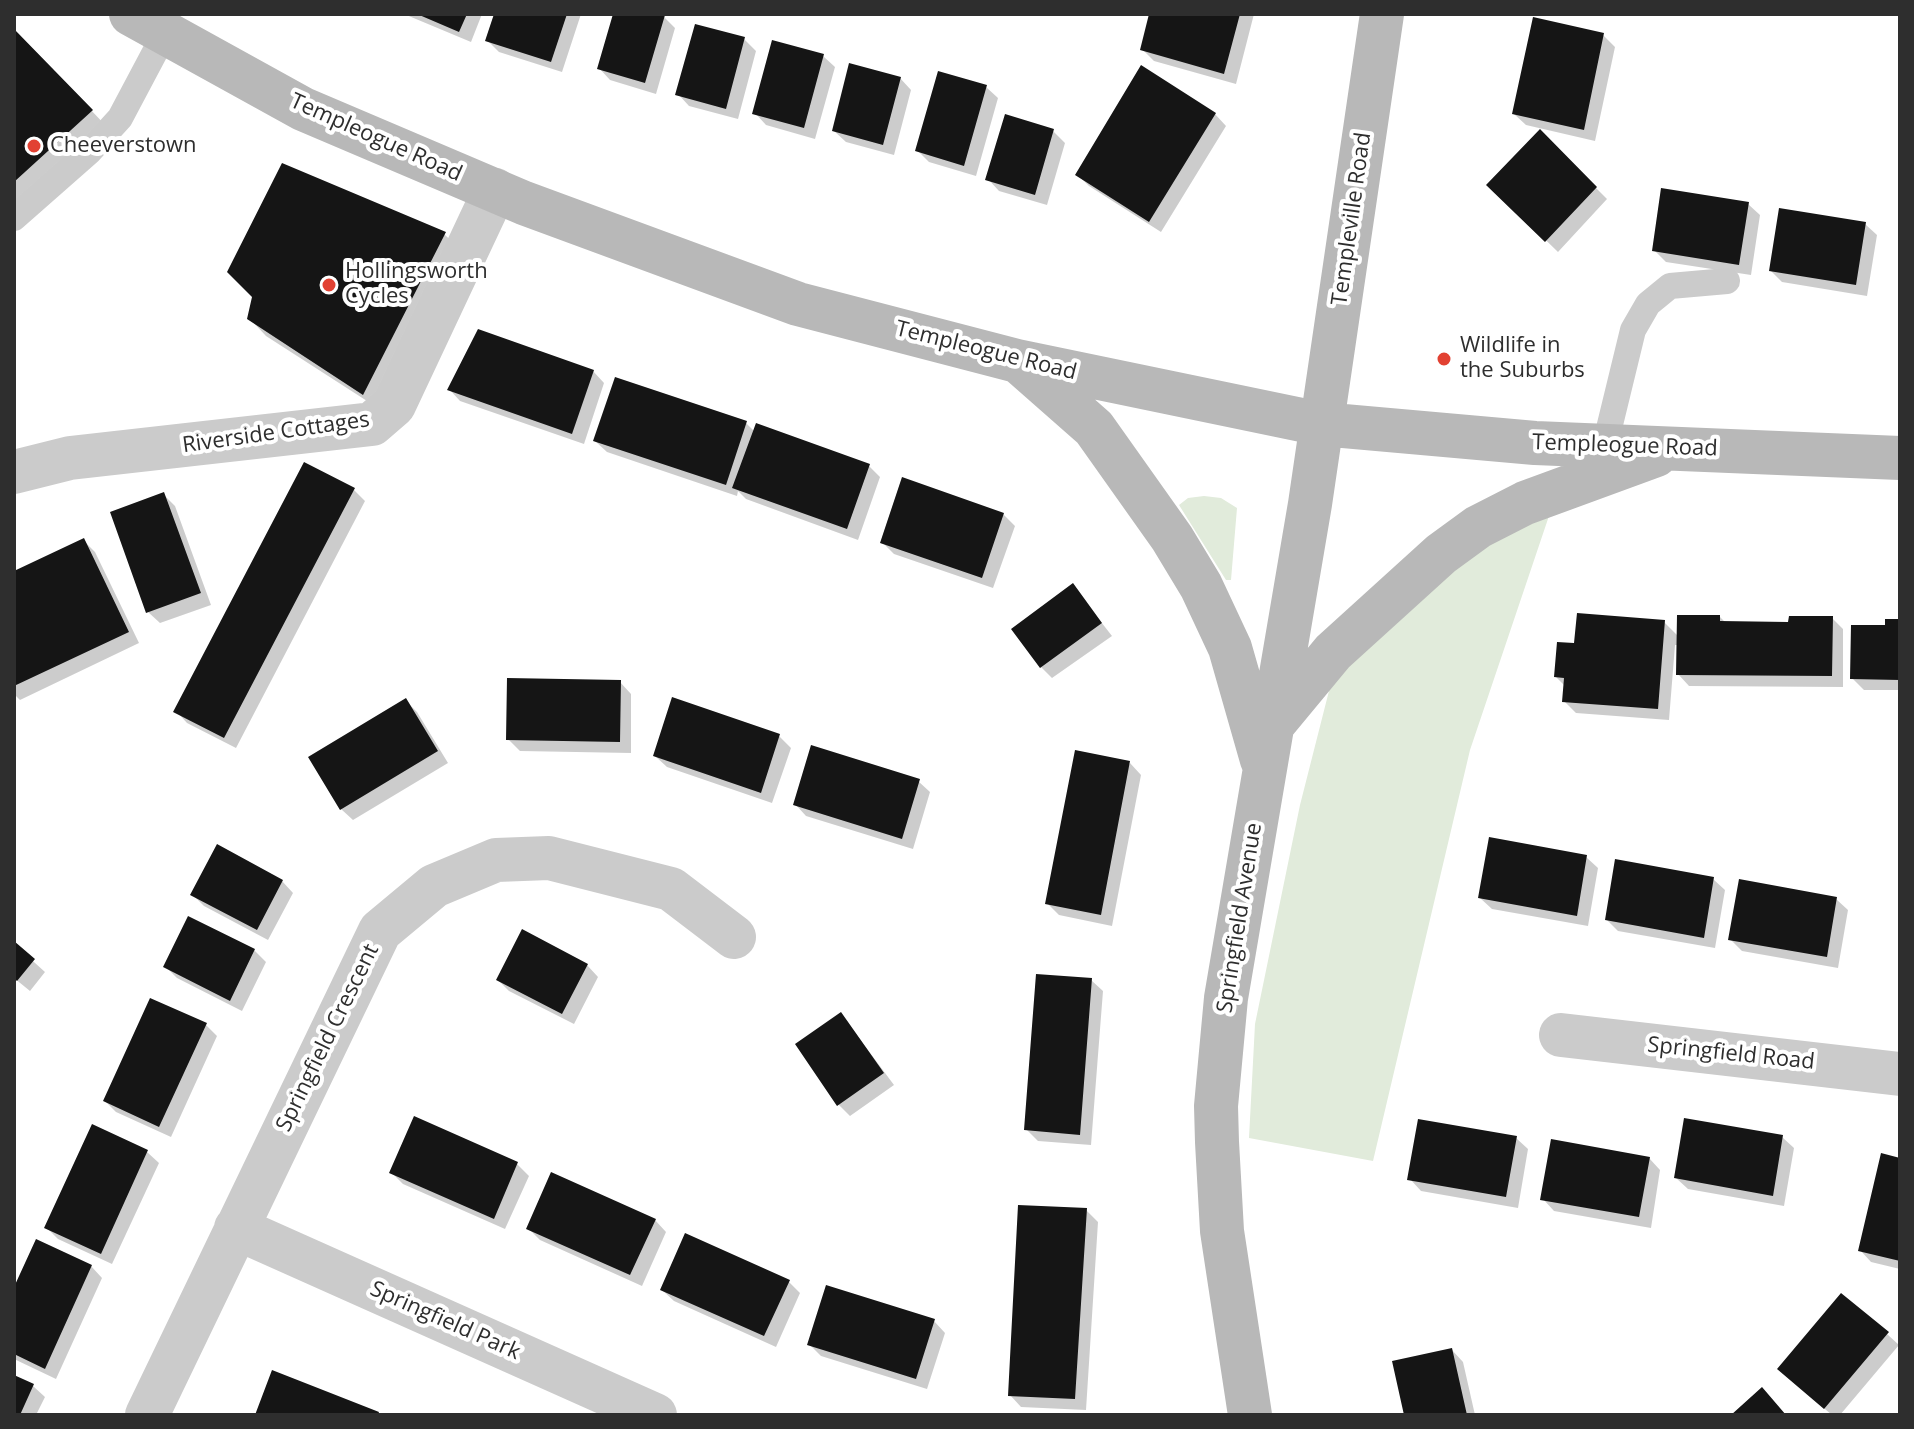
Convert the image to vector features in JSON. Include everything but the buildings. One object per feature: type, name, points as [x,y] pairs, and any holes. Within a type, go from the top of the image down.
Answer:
[{"type":"main road","name":"Templeville Road","points":[[1321,424],[1382,14]]},
{"type":"main road","name":"Templeogue Road","points":[[147,25],[303,109],[495,190],[798,304],[1017,361],[1321,424],[1535,443],[1681,446],[1900,458]]},
{"type":"main road","points":[[1017,361],[1094,428],[1172,538],[1201,586],[1230,648],[1264,769]]},
{"type":"main road","name":"Springfield Avenue","points":[[1250,1415],[1222,1231],[1216,1106],[1226,998],[1321,424]]},
{"type":"main road","points":[[1273,724],[1333,652],[1441,554],[1478,527],[1525,503],[1681,446]]},
{"type":"street","name":"Riverside Cottages","points":[[14,472],[70,458],[372,424],[394,405],[495,190]]},
{"type":"street","name":"Springfield Crescent","points":[[147,1415],[380,931],[434,886],[496,860],[549,858],[671,889],[734,937]]},
{"type":"street","name":"Springfield Road","points":[[1561,1035],[1900,1074]]},
{"type":"street","name":"Springfield Park","points":[[236,1228],[655,1415]]},
{"type":"lane","points":[[14,218],[89,152],[120,118],[147,25]]},
{"type":"lane","points":[[1605,445],[1633,330],[1648,304],[1670,286],[1727,281]]},
{"type":"green space","points":[[1188,498],[1221,498],[1237,508],[1231,580],[1226,580],[1179,505]]},
{"type":"green space","points":[[1552,507],[1470,750],[1373,1161],[1249,1138],[1255,1024],[1300,805],[1331,683],[1481,544]]},
{"type":"place","name":"Cheeverstown","points":[[34,146]]},
{"type":"place","name":"Hollingsworth Cycles","points":[[329,285]]},
{"type":"place","name":"Wildlife in the Suburbs","points":[[1444,359]]}]
